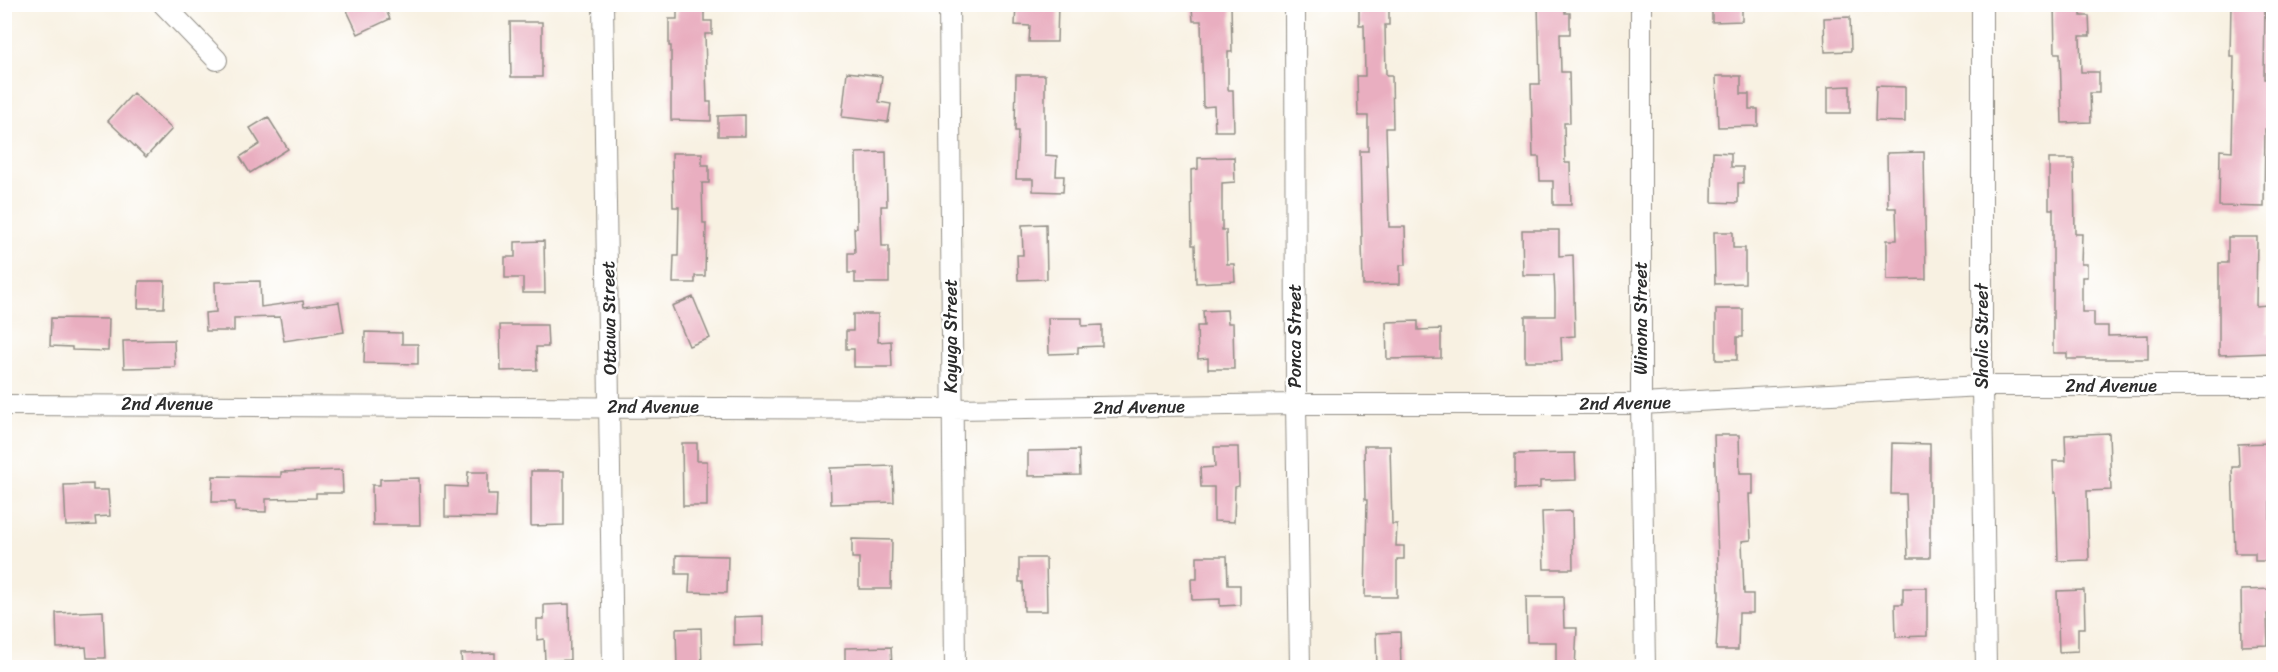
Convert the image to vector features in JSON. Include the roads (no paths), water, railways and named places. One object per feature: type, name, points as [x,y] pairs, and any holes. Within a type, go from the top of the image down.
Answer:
[{"type":"street","points":[[163,4],[217,60]]},
{"type":"street","name":"Ottawa Street","points":[[603,4],[613,668]]},
{"type":"street","name":"Kayuga Street","points":[[949,4],[956,668]]},
{"type":"street","name":"Ponca Street","points":[[1295,4],[1296,405],[1300,668]]},
{"type":"street","name":"Winona Street","points":[[1641,4],[1641,404],[1645,668]]},
{"type":"street","name":"Sholic Street","points":[[1982,4],[1982,386],[1986,668]]},
{"type":"street","name":"2nd Avenue","points":[[4,405],[952,409],[1641,404],[1982,386],[2274,386]]}]
